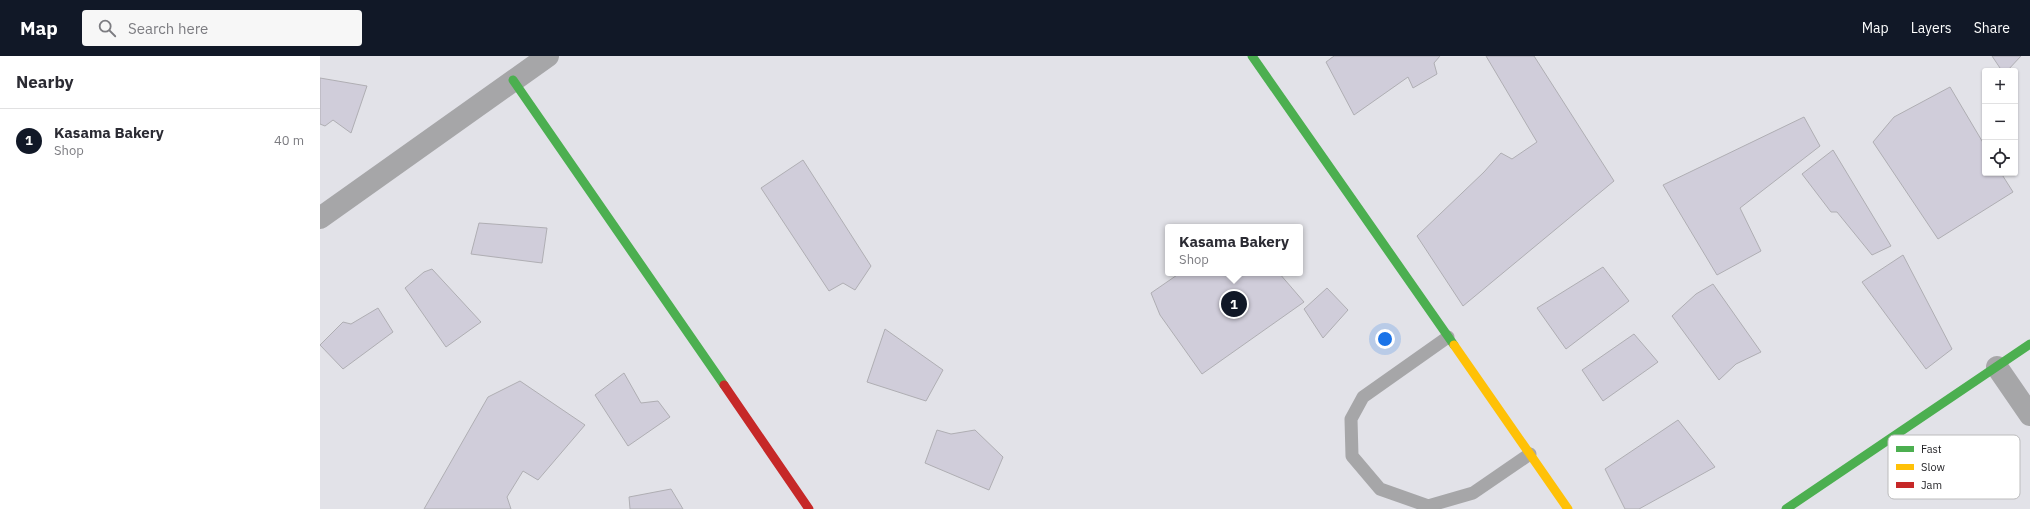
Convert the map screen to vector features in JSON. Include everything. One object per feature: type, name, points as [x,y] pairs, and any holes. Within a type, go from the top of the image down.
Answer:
[{"type":"street","points":[[320,218],[548,56]]},
{"type":"street","points":[[1252,56],[1568,509]]},
{"type":"street","points":[[513,80],[809,509]]},
{"type":"street","points":[[1896,435],[2030,344]]},
{"type":"street","points":[[1997,367],[2030,415]]},
{"type":"street","points":[[1786,509],[1888,440]]},
{"type":"lane","points":[[1448,337],[1363,397],[1351,419],[1352,456],[1380,489],[1428,506],[1473,493],[1530,454]]},
{"type":"building","points":[[1334,56],[1440,56],[1434,63],[1437,74],[1413,88],[1408,77],[1354,115],[1326,62]]},
{"type":"building","points":[[1486,56],[1534,56],[1614,181],[1463,306],[1417,236],[1484,172],[1501,153],[1512,159],[1537,142]]},
{"type":"building","points":[[1992,56],[2021,56],[2010,68],[2000,68]]},
{"type":"building","points":[[320,78],[367,86],[351,133],[333,120],[325,126],[320,124]]},
{"type":"building","points":[[1950,87],[1982,141],[1982,176],[2003,176],[2013,192],[1938,239],[1873,142],[1894,117]]},
{"type":"building","points":[[1804,117],[1820,146],[1740,208],[1761,251],[1717,275],[1663,185]]},
{"type":"building","points":[[1833,150],[1891,246],[1872,255],[1837,212],[1831,212],[1802,174]]},
{"type":"building","points":[[803,160],[871,266],[855,290],[843,283],[829,291],[761,188]]},
{"type":"building","points":[[479,223],[547,228],[542,263],[471,254]]},
{"type":"building","points":[[1903,255],[1952,349],[1926,369],[1862,282]]},
{"type":"building","points":[[1603,267],[1629,301],[1566,349],[1537,308]]},
{"type":"building","points":[[432,269],[481,322],[446,347],[405,288],[424,272]]},
{"type":"building","points":[[1176,276],[1282,276],[1304,302],[1202,374],[1160,315],[1151,293]]},
{"type":"building","points":[[1713,284],[1761,352],[1736,364],[1719,380],[1672,316],[1696,294]]},
{"type":"building","points":[[1327,288],[1348,310],[1323,338],[1304,309]]},
{"type":"building","points":[[378,308],[393,332],[343,369],[320,345],[343,322],[351,324]]},
{"type":"building","points":[[885,329],[943,370],[926,401],[867,382]]},
{"type":"building","points":[[1634,334],[1658,362],[1603,401],[1582,370]]},
{"type":"building","points":[[624,373],[641,403],[658,401],[670,417],[628,446],[595,395]]},
{"type":"building","points":[[520,381],[585,425],[538,480],[523,471],[507,497],[511,509],[424,509],[488,397]]},
{"type":"building","points":[[1678,420],[1715,467],[1639,509],[1625,509],[1605,469]]},
{"type":"building","points":[[937,430],[951,434],[975,430],[1003,457],[989,490],[925,463]]},
{"type":"building","points":[[671,489],[683,509],[630,509],[629,497]]},
{"type":"traffic: fast","points":[[1252,56],[1454,345]]},
{"type":"traffic: fast","points":[[513,80],[724,385]]},
{"type":"traffic: fast","points":[[1895,435],[2030,344]]},
{"type":"traffic: fast","points":[[1786,509],[1888,440]]},
{"type":"traffic: slow","points":[[1454,345],[1568,509]]},
{"type":"traffic: jam","points":[[724,385],[809,509]]},
{"type":"place","name":"Kasama Bakery","points":[[1234,304]]}]
